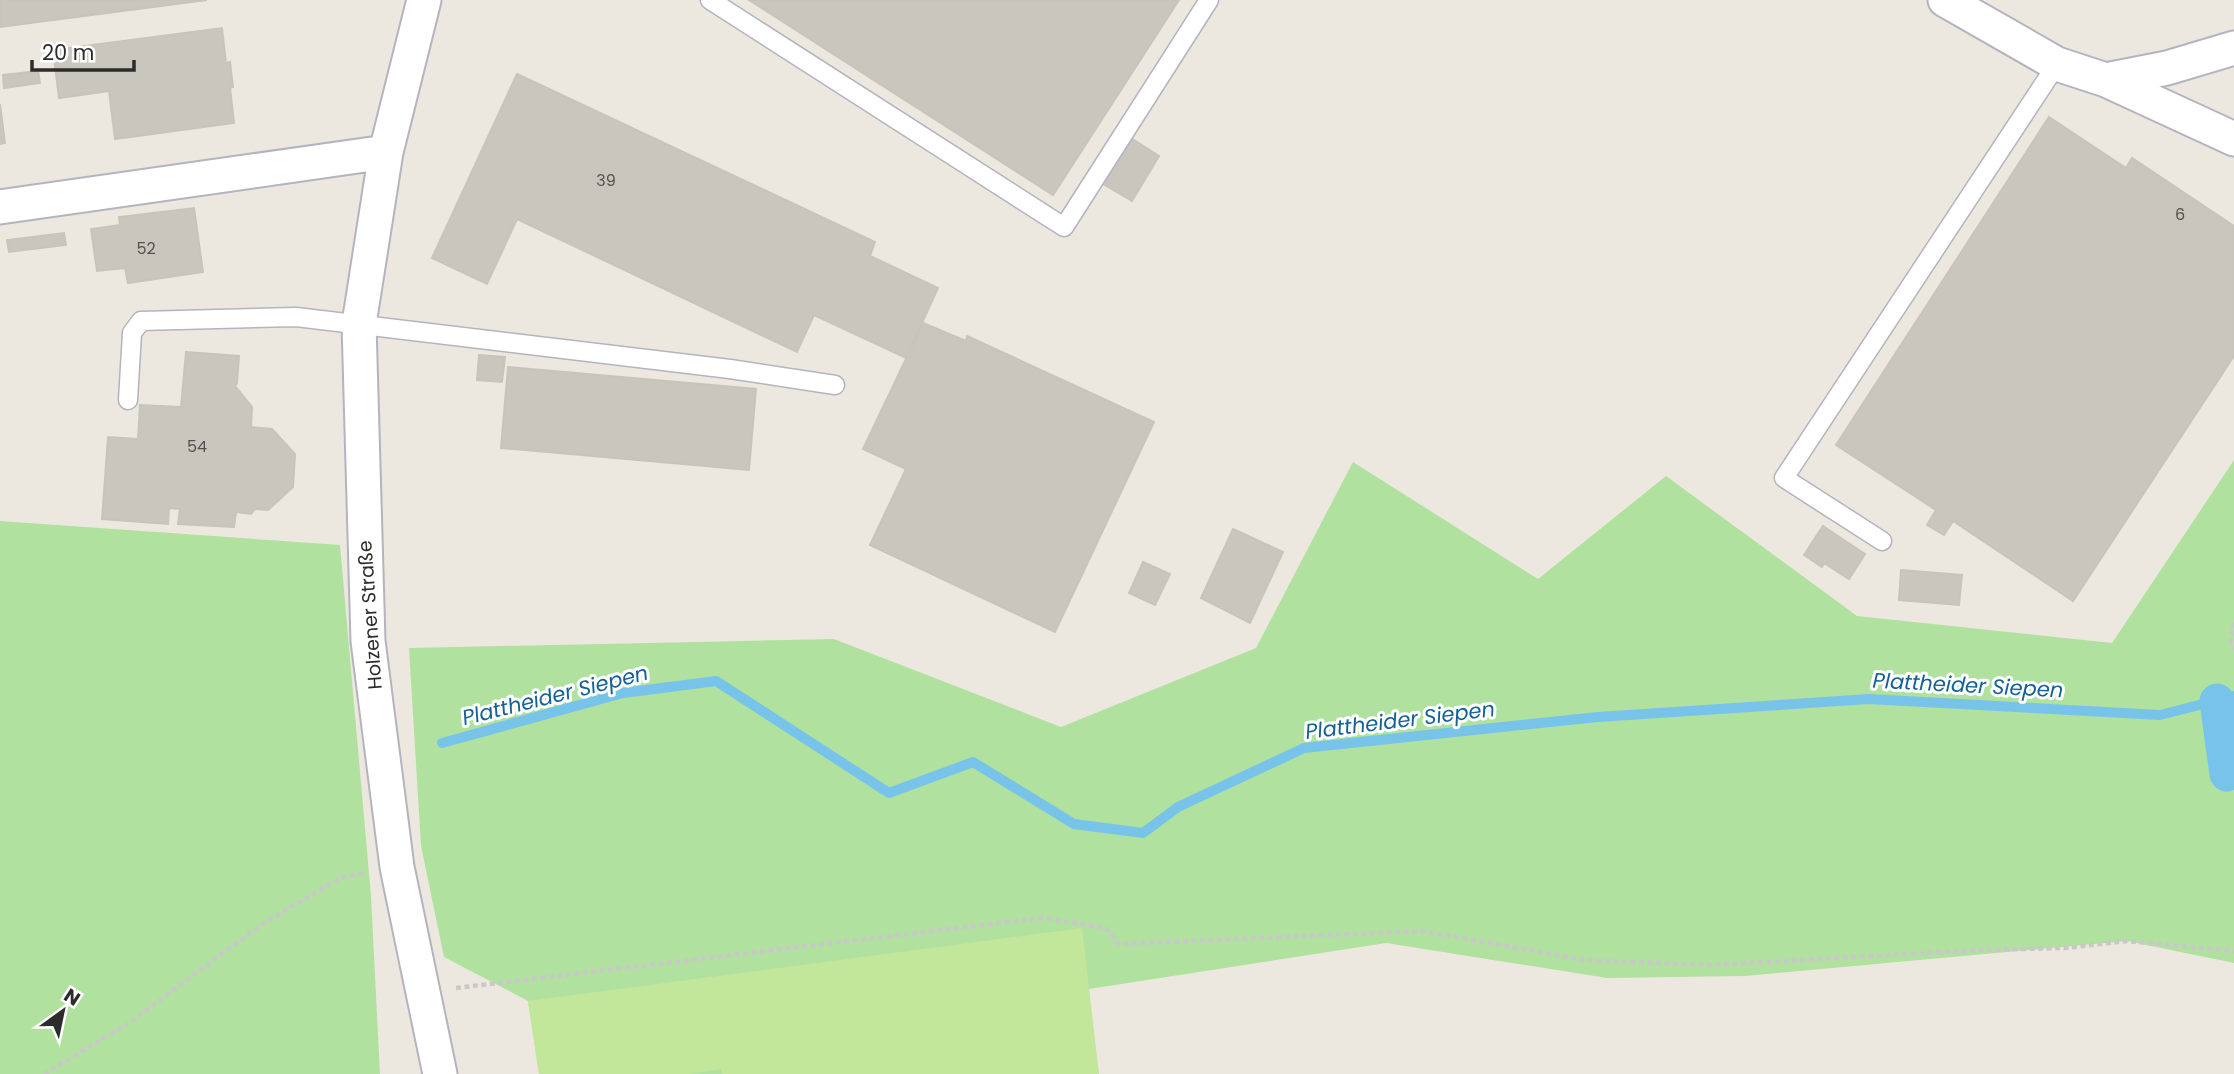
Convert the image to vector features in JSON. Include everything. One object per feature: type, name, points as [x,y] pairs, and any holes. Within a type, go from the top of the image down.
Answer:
[{"type":"street","name":"Holzener Straße","points":[[424,0],[386,152],[359,324],[368,641],[397,867],[440,1074]]},
{"type":"street","points":[[1945,0],[2057,64],[2106,79],[2234,139]]},
{"type":"street","points":[[2106,79],[2167,68],[2234,48]]},
{"type":"street","points":[[0,207],[386,152]]},
{"type":"lane","points":[[710,0],[1064,227],[1209,0]]},
{"type":"lane","points":[[1882,541],[1784,478],[2057,64]]},
{"type":"lane","points":[[128,400],[132,333],[141,321],[296,317],[730,369],[835,385]]},
{"type":"path","points":[[2234,622],[2231,643],[2234,651]]},
{"type":"path","points":[[44,1074],[129,1023],[261,925],[295,904],[341,878],[397,867]]},
{"type":"path","points":[[423,992],[1042,918],[1106,928],[1119,944],[1423,931],[1584,960],[1712,965],[1978,950],[2065,948],[2127,941],[2234,951]]},
{"type":"green space","points":[[2234,460],[2234,963],[2127,941],[1745,976],[1607,978],[1386,943],[1089,989],[1096,1074],[539,1074],[528,1001],[444,957],[421,846],[409,648],[834,639],[1061,727],[1256,648],[1353,462],[1538,579],[1666,476],[1857,616],[2112,643]]},
{"type":"green space","points":[[0,521],[340,545],[371,896],[380,1074],[0,1074]]},
{"type":"green space","points":[[1082,928],[1099,1074],[722,1074],[721,1069],[688,1074],[539,1074],[528,1001]]},
{"type":"building","points":[[0,0],[207,0],[0,27]]},
{"type":"building","points":[[749,0],[1179,0],[1053,195]]},
{"type":"building","points":[[222,28],[226,63],[230,62],[234,123],[115,139],[109,91],[59,98],[53,50]]},
{"type":"building","points":[[38,71],[40,83],[4,88],[3,75]]},
{"type":"building","points":[[517,74],[875,242],[870,256],[938,288],[906,358],[814,315],[797,352],[517,219],[487,284],[432,258]]},
{"type":"building","points":[[0,104],[5,143],[0,144]]},
{"type":"building","points":[[2049,117],[2126,168],[2132,158],[2234,226],[2234,356],[2073,601],[1953,521],[1944,535],[1927,525],[1936,510],[1836,445]]},
{"type":"building","points":[[1131,138],[1159,156],[1132,201],[1103,184]]},
{"type":"building","points":[[194,208],[203,272],[128,283],[125,268],[97,271],[91,229],[120,225],[119,217]]},
{"type":"building","points":[[64,233],[66,245],[9,252],[7,240]]},
{"type":"building","points":[[923,323],[966,341],[967,336],[1154,422],[1055,632],[870,545],[906,469],[863,449]]},
{"type":"building","points":[[186,352],[239,356],[235,386],[252,407],[251,427],[272,429],[295,454],[293,487],[268,510],[255,509],[251,514],[236,512],[234,527],[178,524],[180,509],[169,508],[168,524],[102,519],[108,437],[138,439],[140,405],[181,407]]},
{"type":"building","points":[[479,355],[505,357],[502,382],[477,380]]},
{"type":"building","points":[[508,367],[756,389],[749,470],[501,448]]},
{"type":"building","points":[[1823,526],[1865,554],[1849,579],[1824,563],[1822,567],[1804,555]]},
{"type":"building","points":[[1233,529],[1283,552],[1250,623],[1201,598]]},
{"type":"building","points":[[1143,562],[1170,574],[1155,605],[1129,593]]},
{"type":"building","points":[[1901,570],[1962,575],[1959,605],[1899,600]]},
{"type":"waterway","name":"Plattheider Siepen","points":[[442,743],[623,693],[716,681],[889,793],[973,762],[1074,824],[1143,833],[1178,807],[1304,748],[1598,717],[1869,699],[2160,715],[2234,696]]},
{"type":"waterway","points":[[2217,701],[2227,774]]}]
